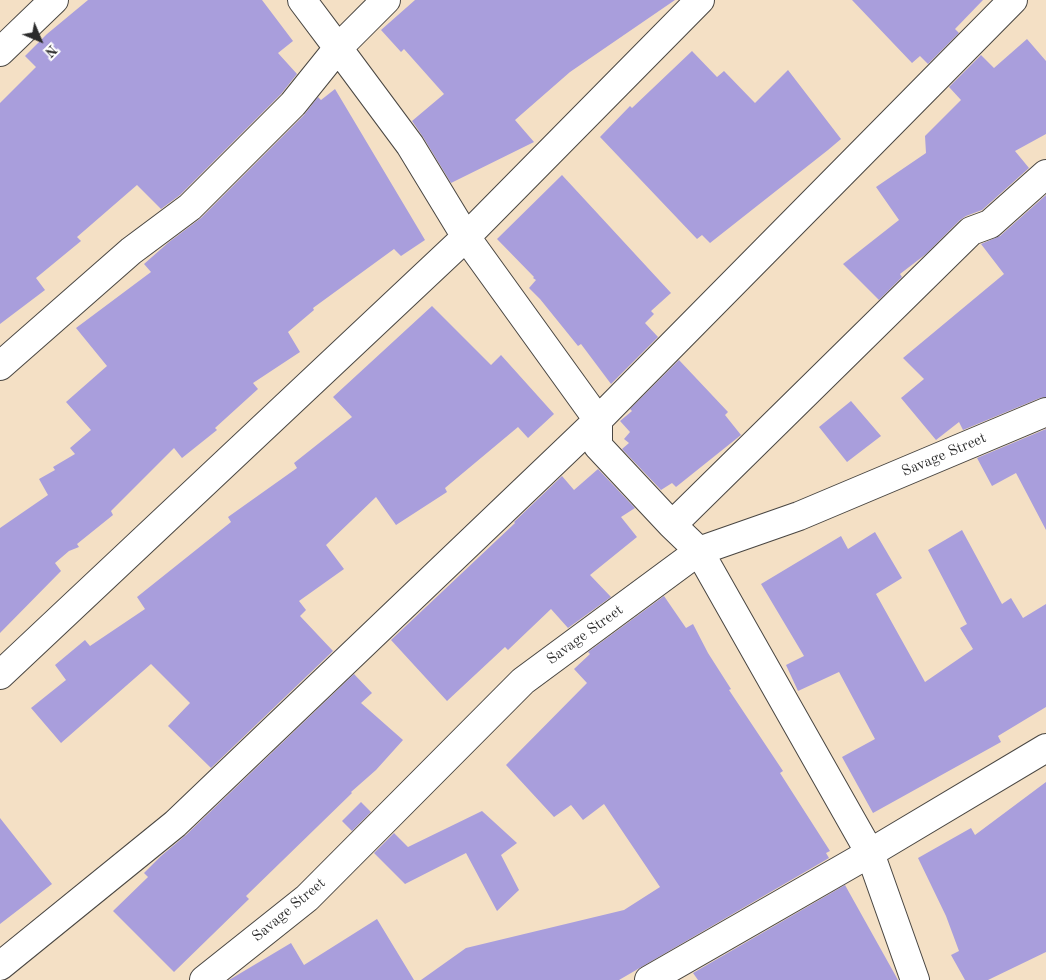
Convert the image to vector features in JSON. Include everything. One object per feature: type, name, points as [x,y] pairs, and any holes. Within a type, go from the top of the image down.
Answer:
[{"type":"street","points":[[0,52],[54,0]]},
{"type":"street","points":[[302,0],[410,145],[466,237],[598,420],[598,446],[699,552],[870,853],[915,980]]},
{"type":"street","points":[[0,366],[131,251],[190,207],[293,104],[338,48],[386,0]]},
{"type":"street","points":[[0,675],[466,237],[700,0]]},
{"type":"street","points":[[0,966],[175,824],[598,420],[1013,0]]},
{"type":"street","points":[[672,525],[971,231],[990,224],[1046,174]]},
{"type":"street","name":"Savage Street","points":[[204,980],[307,898],[523,681],[699,552],[799,516],[1046,412]]},
{"type":"street","points":[[648,980],[870,853],[1046,748]]},
{"type":"building","points":[[88,0],[262,0],[293,41],[278,53],[297,74],[281,94],[180,195],[161,209],[137,185],[77,237],[81,241],[36,278],[45,290],[0,324],[0,103],[36,67],[25,56],[47,34]]},
{"type":"building","points":[[415,0],[675,0],[570,72],[515,120],[534,142],[451,183],[412,121],[444,94],[404,49],[401,52],[381,30]]},
{"type":"building","points":[[852,0],[983,0],[955,29],[959,33],[928,64],[920,56],[912,63]]},
{"type":"building","points":[[1027,39],[1046,61],[1046,134],[1015,151],[1029,168],[982,210],[960,220],[926,254],[900,274],[902,277],[879,300],[843,264],[899,220],[876,187],[926,153],[925,136],[961,100],[949,87],[981,55],[994,68]]},
{"type":"building","points":[[692,51],[717,77],[724,71],[755,103],[788,70],[841,139],[710,243],[702,235],[697,239],[600,137],[630,106],[632,108]]},
{"type":"building","points":[[335,89],[425,240],[401,256],[394,249],[313,308],[314,310],[288,332],[300,352],[253,383],[258,389],[215,428],[217,430],[182,458],[174,448],[111,511],[113,515],[77,544],[79,547],[69,551],[55,563],[61,571],[0,633],[0,528],[48,495],[39,479],[55,470],[53,467],[75,454],[70,448],[91,430],[66,402],[107,366],[76,328],[151,272],[144,264],[201,218],[304,115],[318,97],[321,100]]},
{"type":"building","points":[[562,175],[671,293],[651,311],[654,314],[645,323],[658,337],[611,384],[581,344],[578,346],[529,288],[536,280],[534,277],[497,239]]},
{"type":"building","points":[[1046,195],[1046,397],[963,430],[959,422],[936,440],[901,398],[924,379],[903,358],[1004,274],[981,244],[1000,236]]},
{"type":"building","points":[[432,306],[491,365],[501,355],[554,414],[528,438],[518,427],[445,488],[447,492],[396,525],[376,497],[326,545],[344,569],[299,601],[306,610],[300,616],[333,651],[211,768],[168,726],[190,703],[151,664],[61,743],[31,708],[66,680],[55,665],[85,640],[90,646],[145,609],[137,597],[231,522],[228,517],[297,468],[294,463],[352,417],[333,397]]},
{"type":"building","points":[[679,360],[728,412],[725,415],[741,435],[676,487],[672,483],[661,490],[622,449],[629,443],[624,439],[630,432],[620,421],[632,411],[630,409]]},
{"type":"building","points":[[851,401],[881,436],[847,462],[819,427]]},
{"type":"building","points":[[1046,429],[1046,530],[1016,473],[992,486],[977,458]]},
{"type":"building","points":[[598,469],[635,508],[621,517],[637,537],[590,575],[611,597],[568,628],[551,609],[508,650],[505,647],[447,701],[391,640],[562,476],[574,490]]},
{"type":"building","points":[[962,530],[1002,604],[1011,598],[1023,618],[1046,604],[1046,707],[998,736],[1001,742],[873,813],[842,757],[875,739],[839,672],[798,691],[786,665],[804,656],[761,584],[841,536],[848,549],[875,532],[902,578],[876,594],[925,682],[973,649],[960,628],[967,624],[928,550]]},
{"type":"building","points":[[664,596],[686,628],[693,624],[708,653],[731,689],[729,690],[783,771],[780,773],[830,851],[826,853],[829,858],[619,980],[421,980],[466,948],[624,910],[660,887],[604,804],[583,820],[571,805],[554,817],[506,765],[587,683],[574,669],[590,654],[588,652]]},
{"type":"building","points":[[354,674],[372,693],[361,703],[403,740],[376,770],[351,792],[246,896],[249,899],[174,972],[113,911],[148,877],[144,873],[161,856],[186,835]]},
{"type":"building","points":[[1046,782],[1046,952],[988,980],[965,980],[951,955],[959,951],[946,916],[918,858],[971,828],[975,835]]},
{"type":"building","points":[[361,802],[371,812],[352,831],[342,821]]},
{"type":"building","points":[[482,811],[517,843],[501,855],[519,890],[497,911],[466,853],[405,884],[374,853],[394,833],[408,847]]},
{"type":"building","points":[[0,818],[52,884],[0,924]]},
{"type":"building","points":[[845,885],[898,980],[698,980],[693,973]]},
{"type":"building","points":[[377,919],[414,980],[229,980],[291,943],[304,965]]}]
